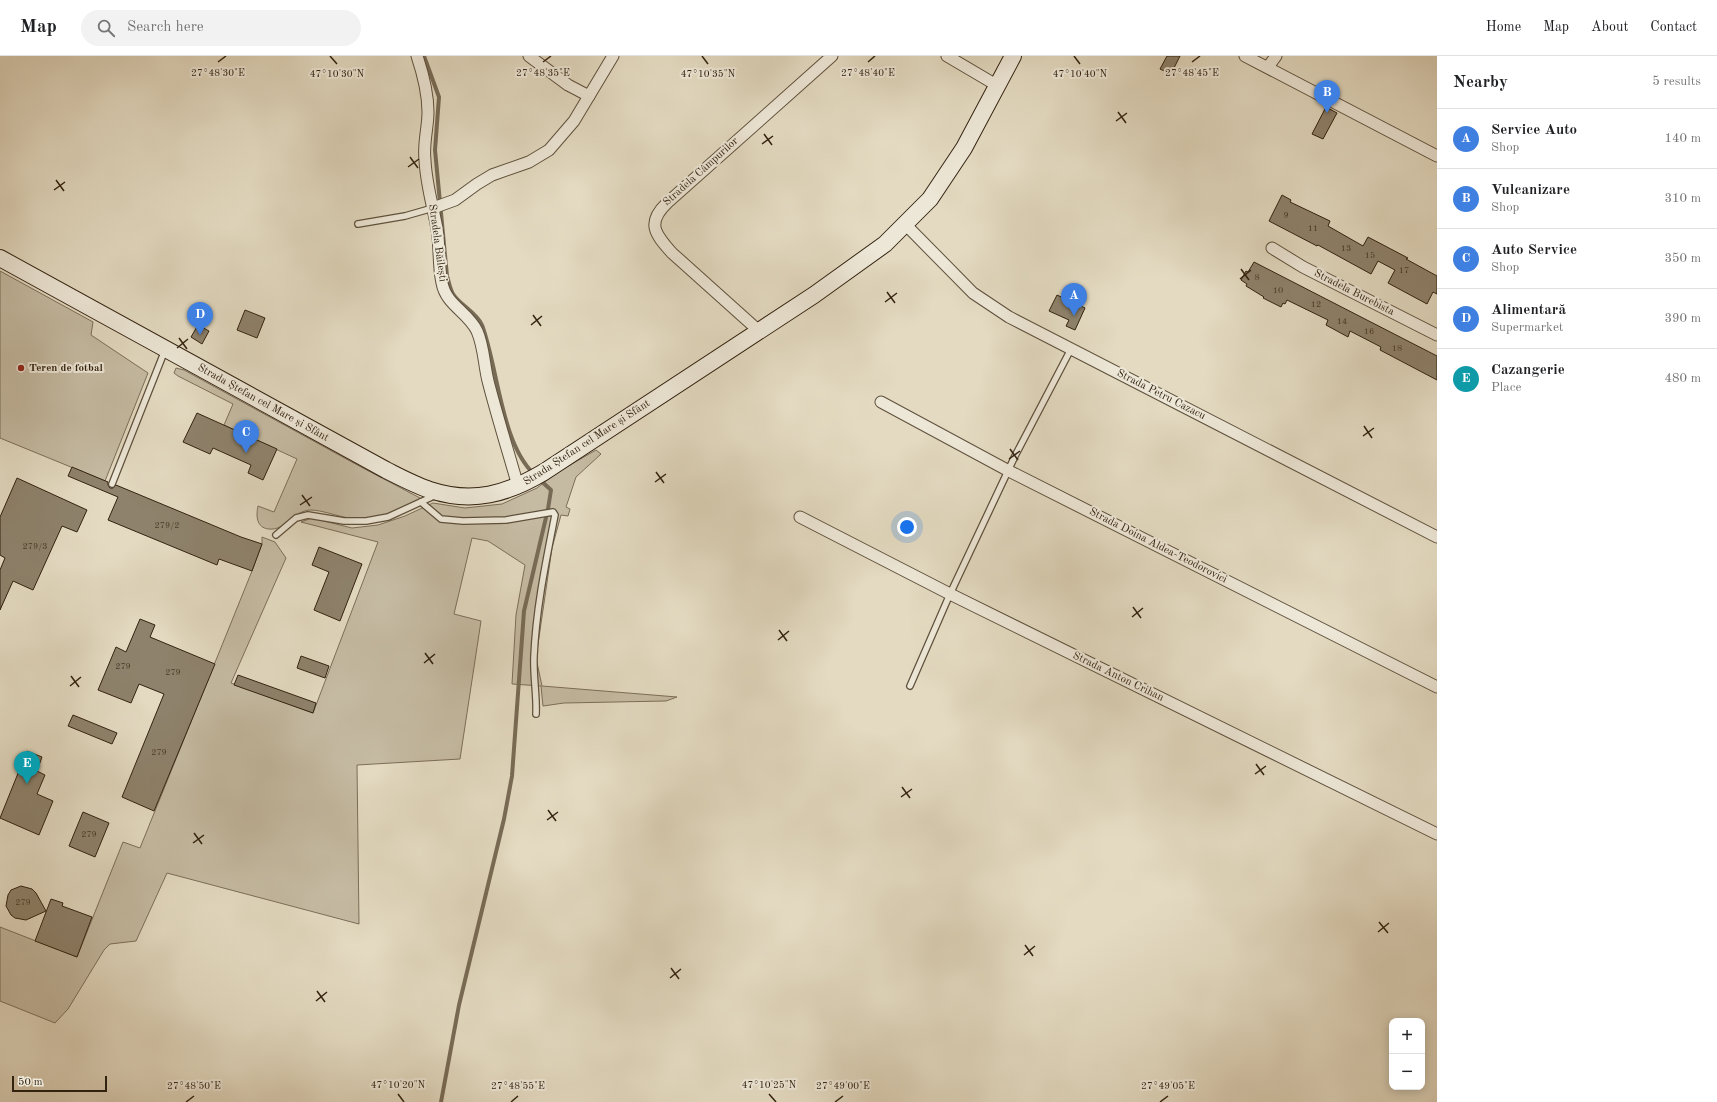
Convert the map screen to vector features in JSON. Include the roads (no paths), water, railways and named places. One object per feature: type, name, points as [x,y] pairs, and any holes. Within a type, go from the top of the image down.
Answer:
[{"type":"main road","name":"Strada Ștefan cel Mare și Sfânt","points":[[0,258],[386,470],[440,493],[462,497],[476,497],[506,491],[523,484],[544,472],[814,295],[885,244],[930,199],[964,148],[1013,56]]},
{"type":"street","name":"Stradela Băilești","points":[[417,56],[424,77],[428,112],[424,160],[437,228],[438,261],[442,285],[446,297],[452,305],[466,317],[476,330],[482,348],[494,402],[523,484]]},
{"type":"street","points":[[529,56],[568,85],[589,96]]},
{"type":"street","points":[[433,208],[447,204],[461,197],[477,184],[492,175],[529,162],[549,150],[574,121],[613,56]]},
{"type":"street","name":"Stradela Câmpurilor","points":[[759,331],[672,253],[660,240],[655,230],[654,223],[656,214],[667,202],[832,56]]},
{"type":"street","points":[[947,56],[998,86]]},
{"type":"street","points":[[1246,56],[1437,156]]},
{"type":"street","points":[[1268,67],[1276,56]]},
{"type":"street","name":"Strada Petru Cazacu","points":[[905,224],[973,293],[1009,317],[1437,537]]},
{"type":"street","name":"Stradela Burebista","points":[[1272,248],[1304,267],[1437,335]]},
{"type":"street","name":"Strada Doina Aldea-Teodorovici","points":[[881,402],[1009,471],[1437,687]]},
{"type":"street","name":"Strada Anton Crihan","points":[[800,518],[950,594],[1437,834]]},
{"type":"lane","points":[[358,224],[405,216],[433,208]]},
{"type":"lane","points":[[112,484],[165,349]]},
{"type":"lane","points":[[910,686],[950,594],[1015,456],[1071,349]]},
{"type":"lane","points":[[276,535],[296,518],[308,515],[344,521],[366,521],[388,517],[440,493]]},
{"type":"lane","points":[[421,502],[441,519],[463,521],[506,520],[553,512],[555,514],[538,610],[533,658],[537,697],[536,714]]},
{"type":"waterway","points":[[424,56],[439,97],[435,150],[447,276],[450,288],[456,298],[480,321],[482,325],[507,425],[514,444],[523,460],[534,474]]},
{"type":"waterway","points":[[441,1102],[459,1005],[504,819],[512,776],[524,611],[548,509],[551,490],[539,479]]},
{"type":"place","name":"Vulcanizare","points":[[1327,113]]},
{"type":"place","name":"Service Auto","points":[[1074,316]]},
{"type":"place","name":"Alimentară","points":[[200,335]]},
{"type":"place","name":"Teren de fotbal","points":[[21,368]]},
{"type":"place","name":"Auto Service","points":[[246,453]]},
{"type":"place","name":"Cazangerie","points":[[27,784]]}]
